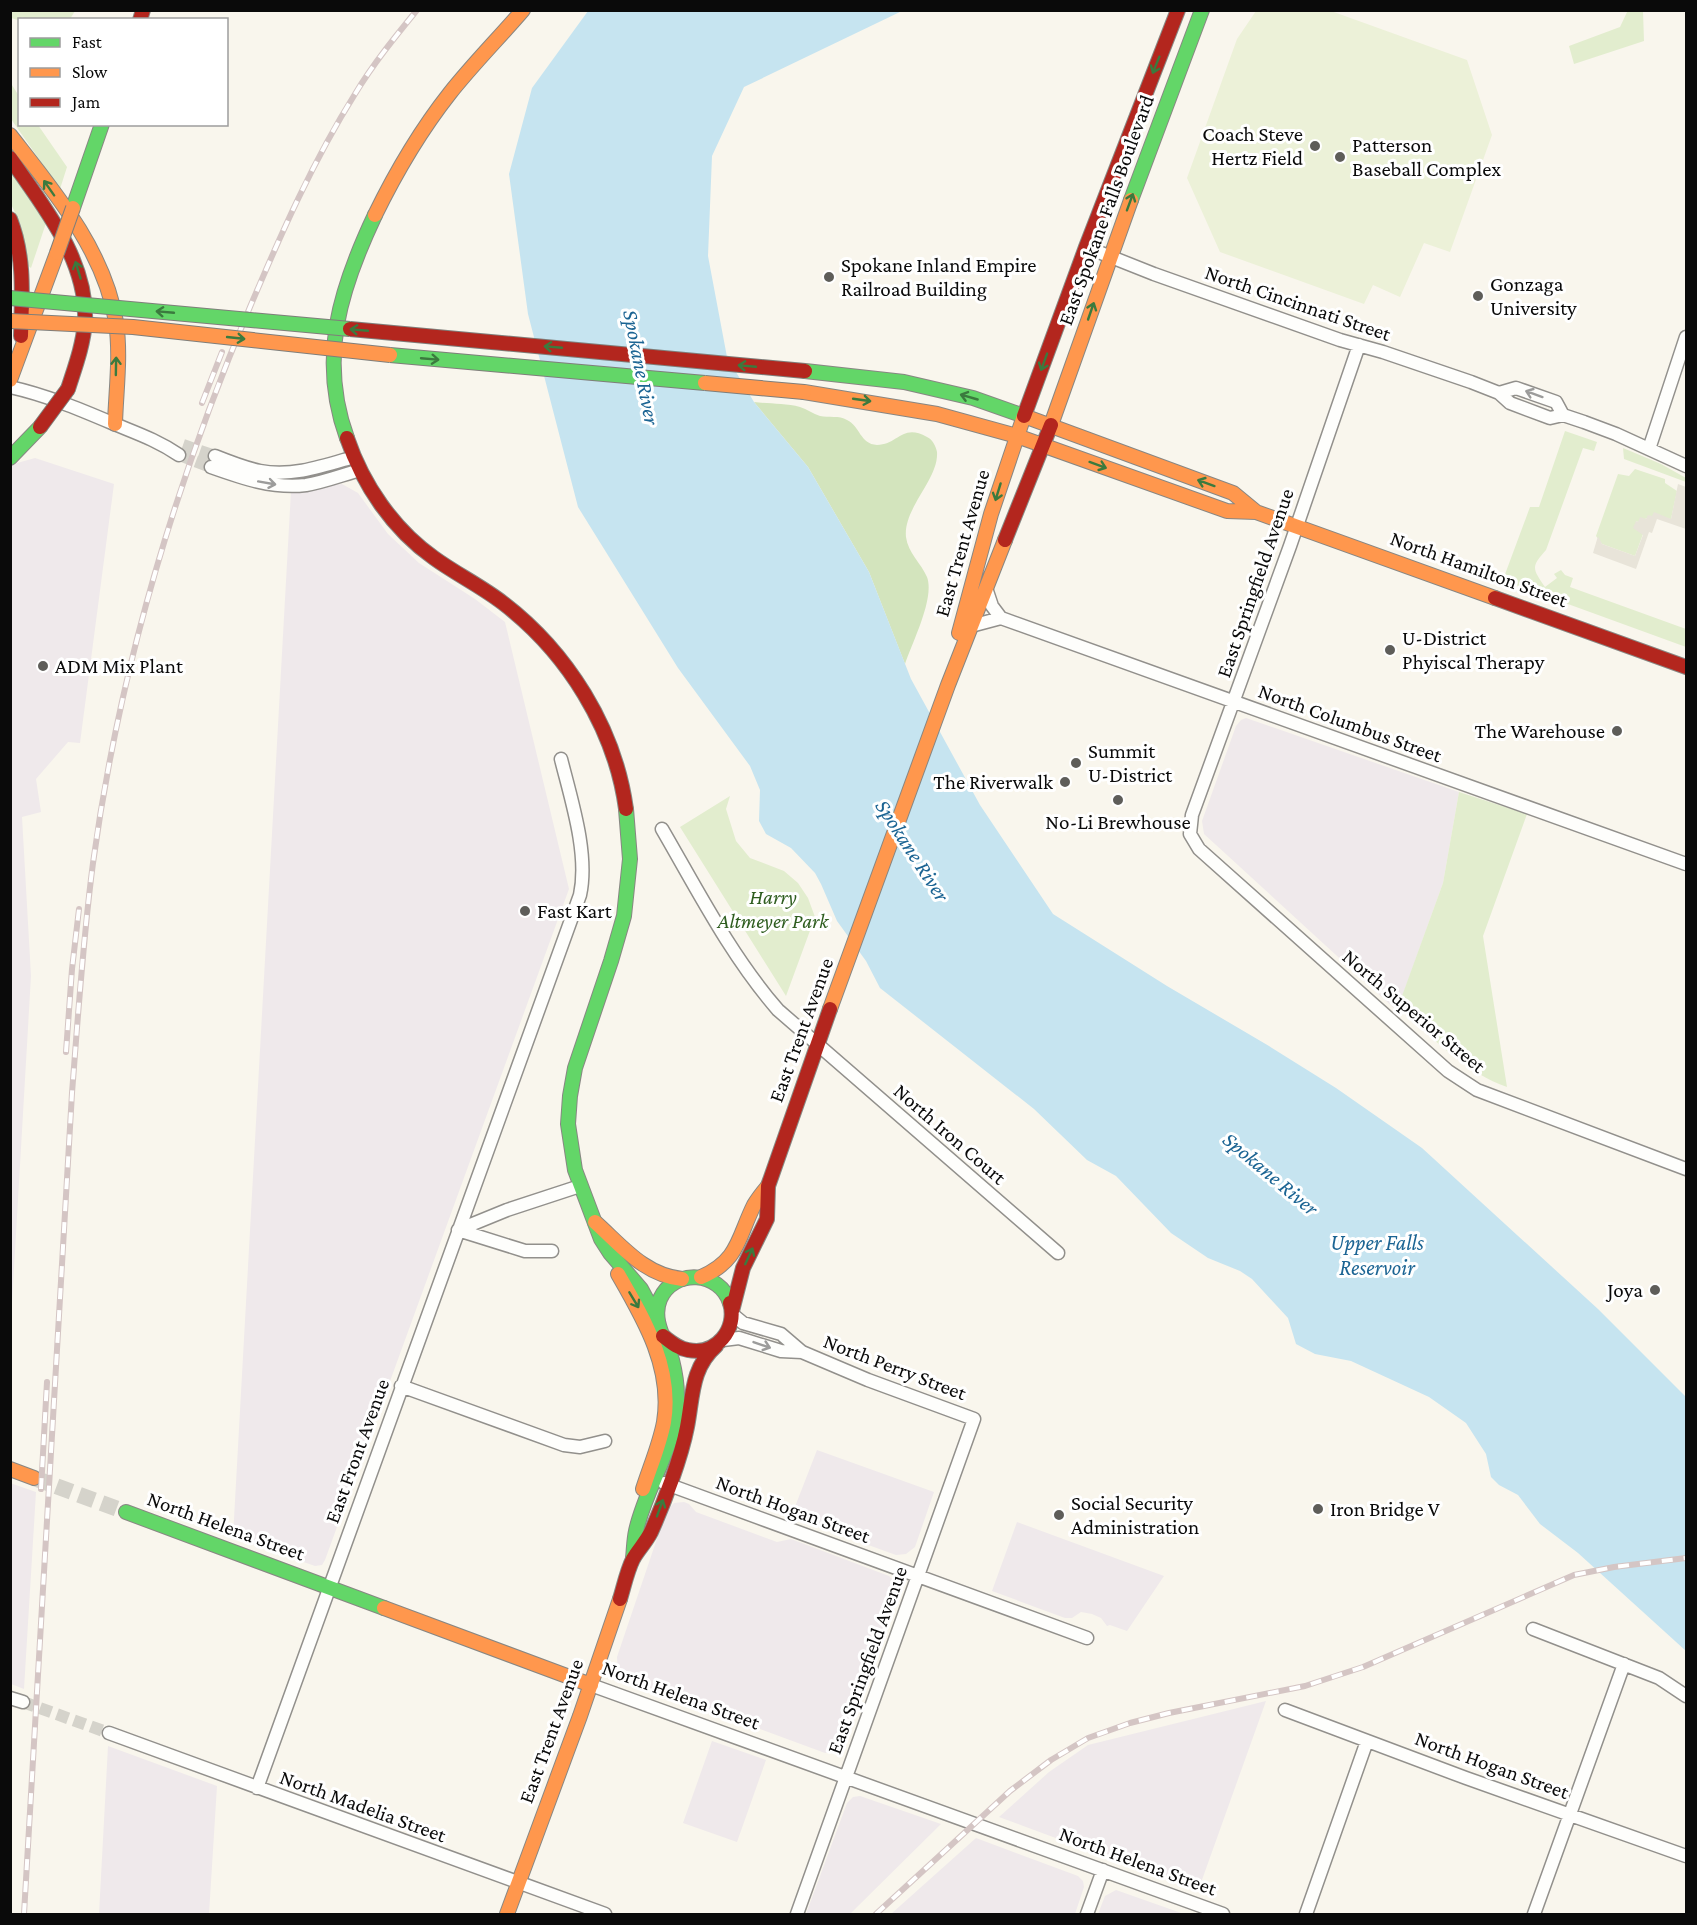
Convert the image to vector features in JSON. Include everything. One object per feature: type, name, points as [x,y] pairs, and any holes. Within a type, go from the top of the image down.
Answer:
[{"type":"main road","points":[[523,10],[439,108],[395,175],[376,212],[350,275],[336,319],[334,366],[339,412],[357,464],[386,512],[414,542],[504,604],[557,656],[593,710],[618,770],[630,834],[629,882],[620,933],[580,1045],[571,1079],[568,1108],[569,1134],[580,1186],[600,1238],[621,1281],[645,1321],[661,1367],[666,1390],[667,1404],[664,1423],[642,1492],[636,1529]]},
{"type":"main road","name":"East Spokane Falls Boulevard","points":[[1024,416],[1086,247],[1178,10]]},
{"type":"main road","name":"East Spokane Falls Boulevard","points":[[1051,425],[1110,257],[1202,10]]},
{"type":"main road","points":[[10,380],[101,126]]},
{"type":"main road","points":[[10,135],[76,226],[94,256],[104,281],[113,310],[116,331],[115,424]]},
{"type":"main road","points":[[10,158],[66,242],[79,273],[84,299],[83,331],[78,359],[68,389],[40,426],[10,458]]},
{"type":"main road","points":[[10,219],[21,256],[20,352]]},
{"type":"main road","name":"North Hamilton Street","points":[[10,298],[904,382],[973,398],[1051,425],[1233,493],[1256,512]]},
{"type":"main road","name":"North Hamilton Street","points":[[10,321],[134,327],[408,357],[804,392],[920,409],[958,417],[1017,436],[1227,511],[1256,512],[1686,667]]},
{"type":"main road","name":"East Trent Avenue","points":[[946,689],[965,604],[999,488],[1024,416]]},
{"type":"main road","name":"East Trent Avenue","points":[[732,1313],[743,1269],[767,1219],[768,1186],[818,1045],[946,689],[1051,425]]},
{"type":"main road","name":"East Trent Avenue","points":[[701,1277],[717,1271],[733,1254],[755,1203],[768,1186]]},
{"type":"main road","points":[[594,1221],[628,1254],[653,1272],[667,1278],[701,1277],[719,1286],[726,1293],[732,1313],[730,1327],[719,1343],[702,1352],[687,1352],[674,1346],[663,1336],[652,1307],[640,1288],[606,1249]]},
{"type":"main road","points":[[657,1319],[659,1302],[663,1294],[682,1278]]},
{"type":"main road","name":"East Trent Avenue","points":[[507,1914],[591,1685],[633,1560],[636,1529],[670,1436],[677,1402],[674,1365],[663,1336]]},
{"type":"main road","name":"East Trent Avenue","points":[[633,1560],[650,1534],[669,1485],[687,1428],[696,1375],[702,1360],[719,1343]]},
{"type":"main road","points":[[10,1469],[34,1478]]},
{"type":"main road","name":"North Helena Street","points":[[126,1512],[591,1685]]},
{"type":"street","name":"North Cincinnati Street","points":[[1086,247],[1499,393],[1510,403],[1550,418],[1563,415],[1616,434],[1686,466]]},
{"type":"street","points":[[1649,449],[1686,338]]},
{"type":"street","name":"East Springfield Avenue","points":[[1190,834],[1192,815],[1297,526],[1359,345]]},
{"type":"street","points":[[11,387],[39,394],[181,450]]},
{"type":"street","points":[[213,462],[278,473],[357,464]]},
{"type":"street","points":[[971,626],[1001,618],[992,606],[986,588]]},
{"type":"street","name":"North Columbus Street","points":[[1001,618],[1686,864]]},
{"type":"street","name":"East Front Avenue","points":[[257,1788],[581,887],[579,839],[561,759]]},
{"type":"street","name":"North Iron Court","points":[[662,830],[728,942],[778,1010],[1058,1253]]},
{"type":"street","name":"North Superior Street","points":[[1190,834],[1199,849],[1448,1071],[1478,1090],[1686,1169]]},
{"type":"street","points":[[458,1230],[507,1210],[580,1186]]},
{"type":"street","points":[[458,1230],[519,1250],[552,1251]]},
{"type":"street","name":"North Perry Street","points":[[732,1313],[743,1323],[781,1334],[802,1352],[974,1419]]},
{"type":"street","name":"North Perry Street","points":[[719,1343],[739,1338],[781,1351],[802,1352]]},
{"type":"street","points":[[401,1386],[564,1445],[580,1447],[605,1441]]},
{"type":"street","name":"East Springfield Avenue","points":[[797,1914],[974,1419]]},
{"type":"street","name":"North Hogan Street","points":[[655,1480],[1087,1638]]},
{"type":"street","points":[[1533,1629],[1659,1678],[1686,1696]]},
{"type":"street","points":[[1534,1914],[1624,1664]]},
{"type":"street","name":"North Helena Street","points":[[591,1685],[1223,1914]]},
{"type":"street","points":[[10,1698],[23,1702]]},
{"type":"street","name":"North Hogan Street","points":[[1285,1710],[1466,1778],[1686,1856]]},
{"type":"street","name":"North Madelia Street","points":[[109,1733],[605,1914]]},
{"type":"street","points":[[1306,1914],[1367,1741]]},
{"type":"street","points":[[1087,1914],[1103,1870]]},
{"type":"shaded area","points":[[35,458],[114,484],[80,743],[68,742],[36,779],[41,812],[22,817],[31,976],[11,1320],[10,465]]},
{"type":"shaded area","points":[[342,484],[358,493],[388,534],[419,563],[475,599],[505,622],[569,889],[325,1560],[322,1565],[315,1566],[233,1537],[291,491]]},
{"type":"shaded area","points":[[1678,484],[1686,487],[1686,529],[1657,519],[1652,533],[1649,532],[1636,569],[1593,553],[1598,536],[1602,544],[1635,556],[1643,535],[1633,528],[1636,521],[1638,522],[1640,517],[1646,519],[1648,515],[1652,516],[1654,512],[1671,519]]},
{"type":"shaded area","points":[[1246,718],[1459,792],[1443,883],[1397,1011],[1204,834],[1202,821],[1236,726]]},
{"type":"shaded area","points":[[817,1450],[934,1492],[915,1547],[906,1554],[896,1555],[791,1517]]},
{"type":"shaded area","points":[[10,1483],[36,1492],[24,1689],[11,1684]]},
{"type":"shaded area","points":[[684,1502],[696,1512],[777,1542],[791,1539],[889,1576],[896,1583],[897,1595],[844,1745],[835,1752],[825,1753],[627,1680],[618,1671],[617,1657],[666,1512],[674,1503]]},
{"type":"shaded area","points":[[1017,1522],[1164,1576],[1127,1631],[1107,1626],[1101,1618],[1092,1614],[1081,1612],[1072,1618],[1065,1618],[992,1591]]},
{"type":"shaded area","points":[[1266,1701],[1198,1891],[999,1817],[1049,1772],[1088,1745]]},
{"type":"shaded area","points":[[712,1741],[766,1760],[737,1842],[683,1823]]},
{"type":"shaded area","points":[[108,1746],[217,1786],[209,1914],[99,1914]]},
{"type":"shaded area","points":[[860,1796],[941,1824],[850,1914],[806,1914],[847,1803],[853,1797]]},
{"type":"shaded area","points":[[976,1838],[1078,1876],[1083,1881],[1084,1887],[1075,1914],[891,1914]]},
{"type":"shaded area","points":[[1116,1890],[1184,1914],[1098,1914],[1105,1896]]},
{"type":"green space","points":[[11,10],[75,10],[71,18],[22,17],[18,20],[11,18]]},
{"type":"green space","points":[[1628,10],[1643,11],[1644,41],[1574,64],[1569,46],[1620,27]]},
{"type":"green space","name":"Patterson Baseball Complex","points":[[1256,11],[1331,11],[1467,60],[1492,135],[1450,252],[1424,243],[1400,297],[1373,285],[1364,304],[1220,252],[1187,178],[1237,39]]},
{"type":"green space","points":[[10,82],[18,94],[18,126],[39,126],[67,167],[60,189],[11,119]]},
{"type":"green space","points":[[10,170],[46,223],[31,268],[27,265],[21,225],[11,204]]},
{"type":"green space","points":[[754,402],[783,404],[803,408],[820,416],[844,418],[855,426],[863,438],[871,444],[884,444],[912,432],[931,439],[934,443],[937,452],[933,473],[915,504],[907,526],[907,543],[927,577],[929,586],[925,608],[905,664],[869,572],[808,467]]},
{"type":"green space","points":[[1565,431],[1597,442],[1594,451],[1583,448],[1546,550],[1536,564],[1538,576],[1545,587],[1557,578],[1554,574],[1561,570],[1565,575],[1573,578],[1570,587],[1686,629],[1686,647],[1505,581],[1504,577],[1530,507],[1539,507]]},
{"type":"green space","points":[[1623,448],[1661,464],[1686,478],[1686,482],[1624,459]]},
{"type":"green space","points":[[1635,469],[1665,479],[1665,483],[1677,491],[1671,519],[1652,516],[1636,521],[1637,530],[1643,534],[1635,556],[1602,544],[1596,536],[1618,474],[1629,476]]},
{"type":"green space","points":[[1459,792],[1527,814],[1483,936],[1507,1087],[1463,1063],[1398,1007],[1443,883]]},
{"type":"green space","name":"Harry Altmeyer Park","points":[[730,796],[726,809],[736,841],[750,858],[784,871],[798,883],[808,898],[815,917],[786,996],[680,827]]},
{"type":"water","name":"Upper Falls Reservoir","points":[[588,11],[902,11],[744,87],[712,156],[708,256],[727,357],[754,402],[808,467],[869,572],[911,679],[980,805],[1053,914],[1336,1088],[1422,1148],[1598,1309],[1686,1397],[1686,1651],[1578,1553],[1540,1524],[1518,1495],[1499,1485],[1491,1477],[1486,1454],[1466,1423],[1429,1397],[1351,1361],[1315,1354],[1296,1344],[1288,1318],[1252,1279],[1240,1271],[1208,1258],[1171,1233],[1116,1176],[1087,1160],[1034,1109],[880,988],[866,961],[837,921],[815,873],[791,848],[766,834],[759,821],[760,790],[750,766],[678,668],[578,507],[528,314],[509,174],[532,88]]},
{"type":"tunnel","points":[[183,445],[215,456]]},
{"type":"tunnel","points":[[179,455],[211,467]]},
{"type":"tunnel","points":[[34,1478],[126,1512]]},
{"type":"tunnel","points":[[23,1702],[109,1733]]},
{"type":"railway","points":[[24,1914],[72,1093],[93,863],[118,720],[134,650],[174,510],[197,442],[250,307],[298,198],[325,145],[369,72],[417,10]]},
{"type":"railway","points":[[202,403],[222,352]]},
{"type":"railway","points":[[66,1052],[79,909]]},
{"type":"railway","points":[[41,1489],[47,1382]]},
{"type":"railway","points":[[876,1914],[1010,1791],[1051,1760],[1088,1738],[1130,1723],[1305,1686],[1363,1667],[1574,1575],[1614,1567],[1686,1558]]},
{"type":"traffic: fast","points":[[1131,200],[1202,10]]},
{"type":"traffic: fast","points":[[73,208],[101,126]]},
{"type":"traffic: fast","points":[[347,438],[338,408],[334,380],[337,324],[352,270],[375,215]]},
{"type":"traffic: fast","points":[[10,298],[350,329]]},
{"type":"traffic: fast","points":[[390,355],[705,383]]},
{"type":"traffic: fast","points":[[805,371],[904,382],[973,398],[1024,416]]},
{"type":"traffic: fast","points":[[10,458],[40,427]]},
{"type":"traffic: fast","points":[[626,809],[630,859],[624,916],[575,1068],[568,1124],[575,1170],[601,1239],[641,1289],[657,1319]]},
{"type":"traffic: fast","points":[[633,1558],[635,1534],[667,1448],[676,1414],[677,1392],[674,1369],[658,1323],[660,1299],[675,1282],[696,1277],[707,1279],[717,1285],[725,1292],[730,1303]]},
{"type":"traffic: fast","points":[[126,1512],[384,1608]]},
{"type":"traffic: slow","points":[[375,215],[409,152],[439,107],[523,10]]},
{"type":"traffic: slow","points":[[10,135],[75,222],[101,271],[116,322],[118,373],[115,424]]},
{"type":"traffic: slow","points":[[1051,425],[1131,200]]},
{"type":"traffic: slow","points":[[57,253],[73,208]]},
{"type":"traffic: slow","points":[[10,380],[57,253]]},
{"type":"traffic: slow","points":[[10,321],[133,327],[390,355]]},
{"type":"traffic: slow","points":[[705,383],[804,392]]},
{"type":"traffic: slow","points":[[804,392],[937,414],[1017,436]]},
{"type":"traffic: slow","points":[[959,633],[991,514],[1024,416],[1233,493],[1256,512]]},
{"type":"traffic: slow","points":[[1017,436],[1227,511],[1256,512],[1495,598]]},
{"type":"traffic: slow","points":[[830,1009],[948,685],[1005,540]]},
{"type":"traffic: slow","points":[[701,1277],[714,1271],[730,1256],[754,1205],[768,1186]]},
{"type":"traffic: slow","points":[[595,1222],[624,1250],[645,1266],[656,1272],[682,1279]]},
{"type":"traffic: slow","points":[[618,1274],[646,1326],[660,1363],[664,1382],[666,1402],[664,1422],[643,1489]]},
{"type":"traffic: slow","points":[[10,1469],[34,1478]]},
{"type":"traffic: slow","points":[[507,1914],[580,1716],[620,1599]]},
{"type":"traffic: slow","points":[[384,1608],[591,1685]]},
{"type":"traffic: jam","points":[[141,18],[143,10]]},
{"type":"traffic: jam","points":[[1024,416],[1086,247],[1178,10]]},
{"type":"traffic: jam","points":[[10,158],[61,235],[79,277],[84,299],[85,322],[81,348],[68,389]]},
{"type":"traffic: jam","points":[[10,219],[20,262],[21,336]]},
{"type":"traffic: jam","points":[[350,329],[805,371]]},
{"type":"traffic: jam","points":[[40,427],[68,389]]},
{"type":"traffic: jam","points":[[1005,540],[1051,425]]},
{"type":"traffic: jam","points":[[347,438],[371,489],[405,534],[434,558],[503,603],[548,644],[567,668],[599,721],[620,779],[626,809]]},
{"type":"traffic: jam","points":[[1495,598],[1686,667]]},
{"type":"traffic: jam","points":[[732,1311],[743,1268],[767,1219],[768,1186],[830,1009]]},
{"type":"traffic: jam","points":[[663,1336],[684,1349],[698,1351],[708,1349],[716,1345],[728,1331],[732,1313],[730,1303]]},
{"type":"traffic: jam","points":[[620,1599],[631,1564],[651,1532],[672,1480],[687,1427],[697,1373],[716,1346]]},
{"type":"place","name":"Coach Steve Hertz Field","points":[[1315,146]]},
{"type":"place","name":"Patterson Baseball Complex","points":[[1340,157]]},
{"type":"place","name":"Spokane Inland Empire Railroad Building","points":[[829,277]]},
{"type":"place","name":"Gonzaga University","points":[[1478,296]]},
{"type":"place","name":"U-District Phyiscal Therapy","points":[[1390,650]]},
{"type":"place","name":"ADM Mix Plant","points":[[43,666]]},
{"type":"place","name":"The Warehouse","points":[[1617,731]]},
{"type":"place","name":"Summit U-District","points":[[1076,763]]},
{"type":"place","name":"The Riverwalk","points":[[1065,782]]},
{"type":"place","name":"No-Li Brewhouse","points":[[1118,800]]},
{"type":"place","name":"Fast Kart","points":[[525,911]]},
{"type":"place","name":"Joya","points":[[1655,1290]]},
{"type":"place","name":"Iron Bridge V","points":[[1318,1509]]},
{"type":"place","name":"Social Security Administration","points":[[1059,1515]]},
{"type":"water label","name":"Spokane River","points":[[642,367]]},
{"type":"water label","name":"Spokane River","points":[[913,850]]},
{"type":"water label","name":"Spokane River","points":[[1271,1173]]}]
